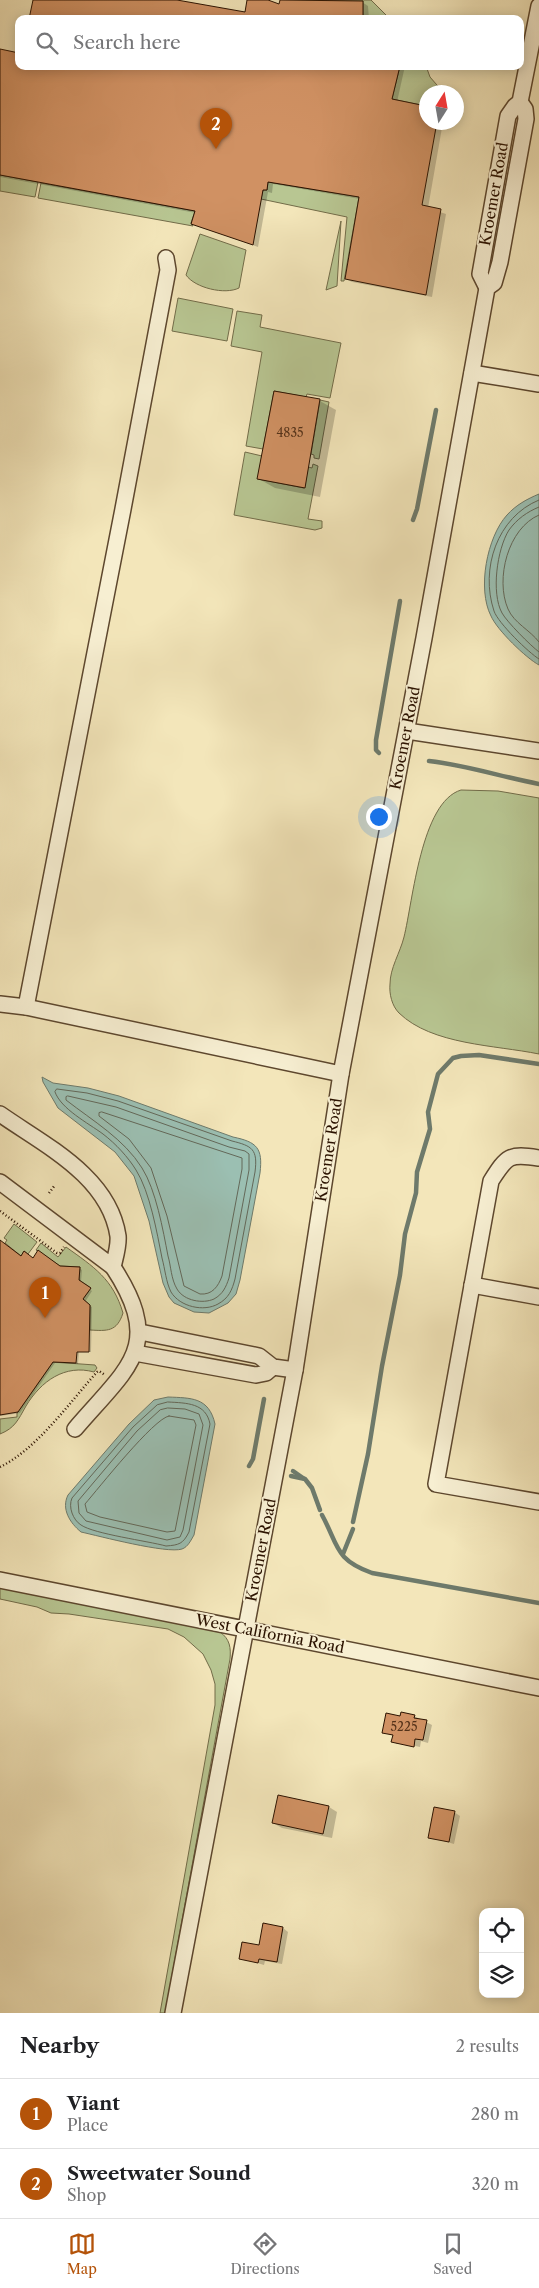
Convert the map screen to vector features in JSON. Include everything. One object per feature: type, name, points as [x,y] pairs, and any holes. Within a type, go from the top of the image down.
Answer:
[{"type":"street","name":"Kroemer Road","points":[[173,2013],[295,1370],[341,1074],[407,730],[487,288],[480,274],[491,208],[508,116],[520,102],[539,6]]},
{"type":"street","points":[[26,1007],[124,509],[168,270],[166,258]]},
{"type":"street","points":[[472,373],[539,384]]},
{"type":"street","points":[[407,730],[539,751]]},
{"type":"street","points":[[0,1004],[26,1007],[341,1074]]},
{"type":"street","points":[[0,1114],[76,1167],[95,1185],[111,1215],[118,1237],[114,1267]]},
{"type":"street","points":[[539,1158],[518,1155],[503,1163],[491,1181],[436,1484],[539,1502]]},
{"type":"street","points":[[0,1182],[114,1267],[129,1291],[136,1310],[140,1332],[135,1353],[118,1378],[75,1428]]},
{"type":"street","points":[[472,1284],[539,1298]]},
{"type":"street","points":[[140,1332],[259,1356],[273,1367],[295,1370]]},
{"type":"street","points":[[135,1353],[256,1375],[266,1373],[273,1367]]},
{"type":"street","name":"West California Road","points":[[0,1580],[539,1688]]},
{"type":"path","points":[[49,1193],[55,1185]]},
{"type":"path","points":[[0,1211],[57,1253],[64,1246],[69,1246]]},
{"type":"path","points":[[0,1467],[14,1459],[35,1441],[97,1372],[110,1377]]},
{"type":"green space","points":[[323,0],[371,0],[386,15],[363,15],[363,1]]},
{"type":"green space","points":[[399,70],[427,70],[430,77],[437,85],[419,85],[419,105],[392,99]]},
{"type":"green space","points":[[0,175],[38,182],[35,197],[0,191]]},
{"type":"green space","points":[[268,182],[359,197],[344,281],[341,281],[347,217],[261,199],[263,190],[267,190]]},
{"type":"green space","points":[[41,183],[195,211],[191,223],[193,226],[38,198]]},
{"type":"green space","points":[[341,221],[337,286],[326,290]]},
{"type":"green space","points":[[200,234],[246,250],[239,288],[226,291],[211,289],[196,284],[186,275]]},
{"type":"green space","points":[[178,298],[233,309],[227,341],[172,331]]},
{"type":"green space","points":[[237,311],[262,315],[260,327],[341,343],[330,398],[307,394],[306,397],[274,391],[263,449],[246,446],[262,352],[231,346]]},
{"type":"green space","points":[[320,400],[329,402],[319,459],[314,458],[314,455],[311,454]]},
{"type":"green space","points":[[245,452],[262,456],[258,479],[304,488],[308,467],[312,468],[313,464],[318,466],[308,519],[322,521],[322,528],[315,530],[234,515]]},
{"type":"green space","points":[[461,790],[498,791],[539,798],[539,1054],[446,1038],[413,1024],[394,1007],[390,978],[404,937],[421,854],[436,813],[447,798]]},
{"type":"green space","points":[[14,1224],[37,1242],[28,1254],[24,1251],[21,1256],[5,1243],[7,1240],[4,1238]]},
{"type":"green space","points":[[41,1243],[58,1257],[66,1247],[94,1268],[108,1282],[119,1301],[123,1313],[118,1324],[111,1329],[90,1330],[90,1305],[83,1299],[91,1288],[79,1280],[80,1267],[60,1266],[36,1250]]},
{"type":"green space","points":[[53,1362],[95,1365],[97,1368],[94,1372],[73,1370],[46,1382],[32,1397],[16,1423],[0,1434],[0,1419],[17,1417],[17,1413]]},
{"type":"green space","points":[[0,1587],[220,1632],[229,1644],[230,1659],[165,2013],[160,2013],[215,1705],[215,1684],[211,1670],[203,1654],[184,1637],[168,1629],[51,1613],[37,1607],[0,1599]]},
{"type":"water","points":[[539,494],[539,665],[512,643],[494,622],[487,605],[485,578],[489,550],[500,525],[514,508]]},
{"type":"water","points":[[42,1077],[53,1083],[88,1088],[119,1096],[248,1141],[257,1148],[261,1164],[260,1173],[240,1280],[236,1294],[228,1303],[209,1313],[194,1312],[174,1303],[169,1297],[163,1283],[149,1221],[134,1176],[115,1152],[58,1108]]},
{"type":"water","points":[[168,1397],[191,1399],[204,1404],[212,1415],[215,1424],[194,1535],[186,1547],[174,1550],[133,1544],[81,1532],[73,1524],[66,1510],[68,1495],[129,1424],[154,1400]]},
{"type":"building","points":[[33,0],[177,0],[245,12],[247,0],[268,0],[279,4],[280,0],[363,1],[363,15],[30,15]]},
{"type":"building","points":[[0,49],[15,52],[15,70],[399,70],[392,99],[419,105],[419,130],[436,130],[422,205],[441,209],[426,295],[345,279],[359,197],[268,182],[267,190],[263,190],[253,245],[191,224],[195,211],[0,175]]},
{"type":"building","points":[[274,391],[320,399],[305,488],[257,479]]},
{"type":"building","points":[[0,1240],[21,1256],[24,1251],[33,1258],[38,1250],[60,1266],[80,1267],[79,1280],[91,1288],[83,1299],[90,1305],[89,1352],[77,1352],[76,1363],[53,1362],[18,1412],[0,1415]]},
{"type":"building","points":[[401,1712],[415,1715],[414,1718],[427,1720],[423,1740],[415,1739],[414,1747],[391,1742],[393,1735],[382,1733],[386,1713],[400,1716]]},
{"type":"building","points":[[278,1795],[329,1806],[323,1834],[272,1823]]},
{"type":"building","points":[[434,1807],[455,1811],[449,1842],[428,1838]]},
{"type":"building","points":[[263,1923],[283,1927],[277,1962],[259,1959],[258,1963],[239,1959],[242,1942],[259,1945]]},
{"type":"waterway","points":[[413,520],[417,509],[436,410]]},
{"type":"waterway","points":[[379,753],[376,750],[376,740],[400,601]]},
{"type":"waterway","points":[[429,761],[457,765],[539,784]]},
{"type":"waterway","points":[[353,1522],[368,1454],[382,1366],[400,1275],[405,1234],[416,1193],[417,1172],[430,1129],[428,1112],[438,1074],[453,1058],[461,1056],[479,1055],[539,1064]]},
{"type":"waterway","points":[[249,1466],[253,1459],[264,1399]]},
{"type":"waterway","points":[[293,1471],[303,1478]]},
{"type":"waterway","points":[[291,1476],[305,1479],[312,1488],[320,1510]]},
{"type":"waterway","points":[[322,1515],[344,1557],[360,1568],[372,1573],[539,1603]]},
{"type":"waterway","points":[[343,1554],[353,1529]]},
{"type":"place","name":"Sweetwater Sound","points":[[216,149]]},
{"type":"place","name":"Viant","points":[[45,1318]]}]
